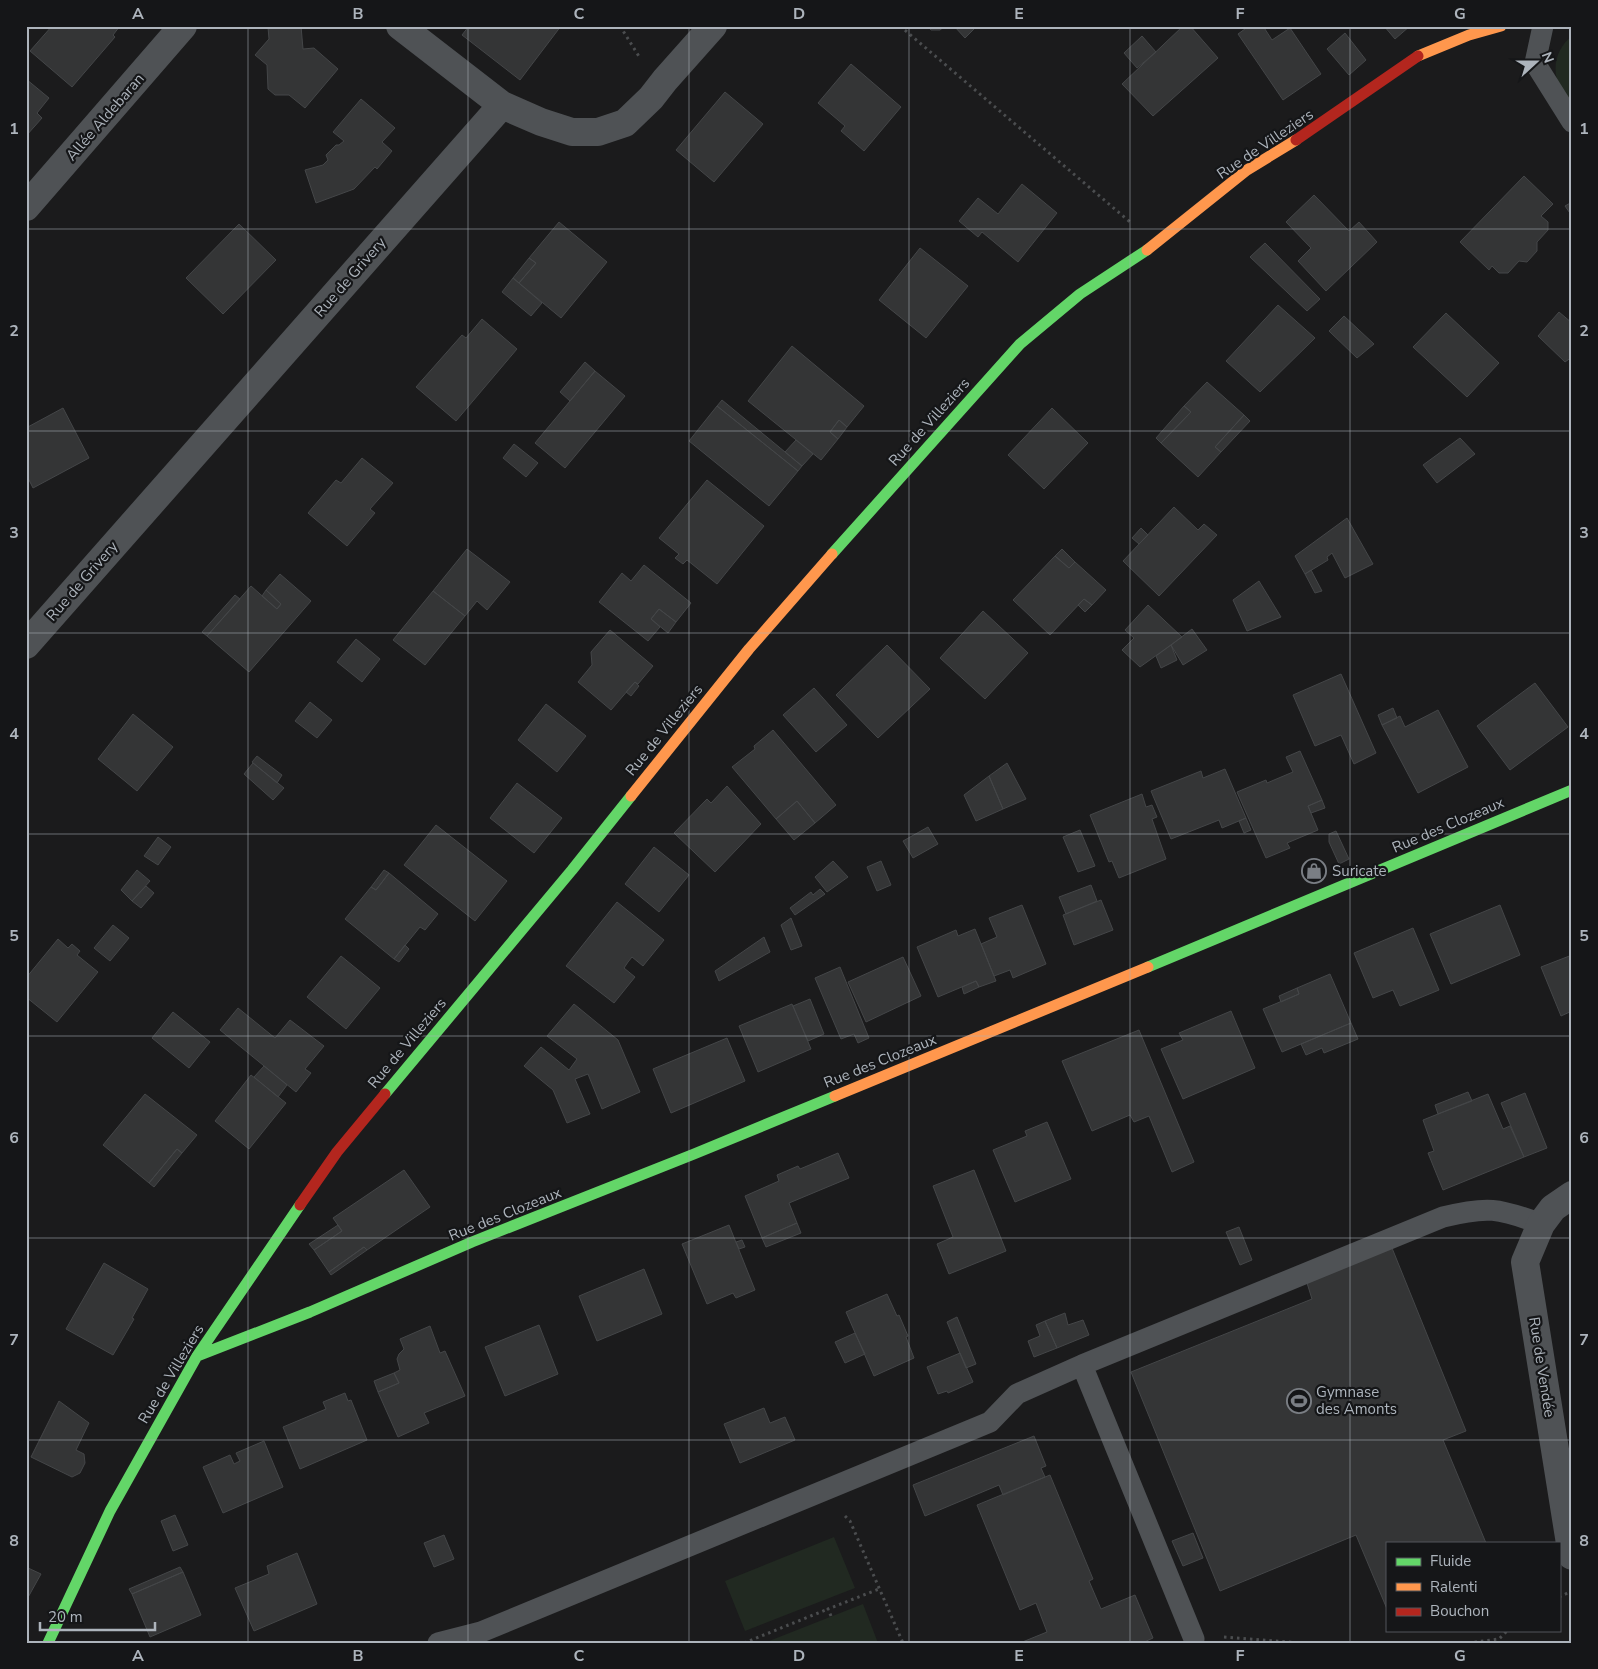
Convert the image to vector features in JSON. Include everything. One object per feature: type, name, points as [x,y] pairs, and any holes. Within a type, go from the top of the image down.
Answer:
[{"type":"street","name":"Allée Aldebaran","points":[[26,207],[183,26]]},
{"type":"street","points":[[400,26],[502,105],[541,122],[572,132],[598,132],[625,123],[651,98],[664,80],[713,26]]},
{"type":"street","name":"Rue de Villeziers","points":[[48,1643],[110,1511],[198,1356],[260,1262],[337,1152],[572,870],[749,649],[884,494],[1020,344],[1080,294],[1156,245],[1247,170],[1316,127],[1420,56],[1469,35],[1501,26]]},
{"type":"street","name":"Rue de Grivery","points":[[26,645],[502,105]]},
{"type":"street","name":"Rue des Clozeaux","points":[[198,1356],[310,1312],[472,1242],[694,1154],[1572,790]]},
{"type":"street","name":"Rue de Vendée","points":[[1572,1194],[1552,1208],[1541,1224],[1525,1262],[1572,1556]]},
{"type":"lane","points":[[1543,26],[1535,63],[1572,122]]},
{"type":"lane","points":[[438,1643],[481,1632],[990,1422],[1017,1394],[1082,1365],[1443,1217],[1473,1210],[1491,1209],[1513,1213],[1541,1224]]},
{"type":"lane","points":[[1082,1365],[1194,1639]]},
{"type":"path","points":[[900,26],[1156,245]]},
{"type":"path","points":[[837,1515],[845,1516],[850,1520],[903,1643]]},
{"type":"path","points":[[744,1643],[879,1589]]},
{"type":"path","points":[[1560,1597],[1572,1591]]},
{"type":"path","points":[[828,1609],[831,1616]]},
{"type":"path","points":[[1468,1643],[1499,1639],[1506,1632]]},
{"type":"path","points":[[1194,1639],[1212,1636],[1302,1643]]},
{"type":"shaded area","points":[[1572,36],[1572,103],[1560,87],[1557,80],[1556,67],[1562,47]]},
{"type":"shaded area","points":[[834,1537],[855,1588],[745,1631],[725,1581]]},
{"type":"shaded area","points":[[863,1604],[878,1643],[764,1643]]},
{"type":"building","points":[[52,26],[120,26],[113,35],[115,37],[72,87],[30,51]]},
{"type":"building","points":[[301,26],[303,49],[314,48],[338,69],[305,108],[289,95],[275,95],[268,89],[267,65],[255,55],[269,39],[268,27]]},
{"type":"building","points":[[469,26],[561,26],[520,80],[462,35]]},
{"type":"building","points":[[927,26],[945,26],[940,30],[931,30]]},
{"type":"building","points":[[954,26],[977,26],[965,38]]},
{"type":"building","points":[[1183,26],[1190,26],[1218,58],[1153,116],[1122,84]]},
{"type":"building","points":[[1249,26],[1263,26],[1272,40],[1290,28],[1321,74],[1283,100],[1238,34]]},
{"type":"building","points":[[1384,26],[1410,26],[1395,39]]},
{"type":"building","points":[[1345,33],[1366,60],[1349,75],[1327,49]]},
{"type":"building","points":[[1142,36],[1156,52],[1137,68],[1124,53]]},
{"type":"building","points":[[851,64],[901,107],[864,151],[841,131],[845,126],[818,103]]},
{"type":"building","points":[[26,79],[49,98],[37,113],[42,118],[26,136]]},
{"type":"building","points":[[725,92],[763,124],[714,182],[676,150]]},
{"type":"building","points":[[361,99],[395,128],[382,142],[392,151],[377,169],[375,167],[354,189],[316,203],[305,170],[323,165],[328,160],[326,155],[336,145],[344,141],[333,132]]},
{"type":"building","points":[[1524,176],[1553,204],[1541,216],[1548,222],[1548,230],[1537,242],[1537,251],[1527,262],[1519,261],[1508,273],[1499,273],[1492,266],[1489,270],[1460,242]]},
{"type":"building","points":[[1022,184],[1057,213],[1018,262],[982,232],[978,237],[959,221],[978,198],[998,214]]},
{"type":"building","points":[[1314,195],[1349,231],[1359,222],[1377,242],[1326,291],[1298,261],[1311,248],[1286,222]]},
{"type":"building","points":[[1572,202],[1572,216],[1565,206]]},
{"type":"building","points":[[559,222],[607,262],[561,318],[519,283],[536,263],[529,258]]},
{"type":"building","points":[[239,224],[276,260],[223,314],[186,278]]},
{"type":"building","points":[[1265,243],[1320,299],[1307,311],[1250,257]]},
{"type":"building","points":[[920,248],[968,286],[926,338],[879,300]]},
{"type":"building","points":[[529,258],[536,263],[519,283],[513,278]]},
{"type":"building","points":[[513,278],[542,303],[531,316],[502,292]]},
{"type":"building","points":[[1278,305],[1315,338],[1260,392],[1226,361]]},
{"type":"building","points":[[1559,312],[1572,323],[1572,357],[1565,362],[1538,336]]},
{"type":"building","points":[[1446,313],[1499,363],[1467,397],[1413,347]]},
{"type":"building","points":[[1344,316],[1374,344],[1357,358],[1329,331]]},
{"type":"building","points":[[482,319],[517,349],[456,421],[416,387],[462,335],[466,338]]},
{"type":"building","points":[[792,346],[864,406],[847,427],[839,420],[830,432],[838,439],[821,460],[748,401]]},
{"type":"building","points":[[585,362],[595,371],[570,401],[560,392]]},
{"type":"building","points":[[595,371],[625,396],[565,468],[535,443]]},
{"type":"building","points":[[1207,382],[1244,415],[1215,447],[1221,452],[1198,477],[1161,443],[1191,412],[1184,406]]},
{"type":"building","points":[[722,400],[802,466],[798,471],[717,406]]},
{"type":"building","points":[[717,406],[798,471],[769,506],[689,441]]},
{"type":"building","points":[[1184,406],[1191,412],[1161,443],[1156,438]]},
{"type":"building","points":[[63,408],[89,458],[33,488],[26,474],[26,428]]},
{"type":"building","points":[[1052,408],[1088,443],[1044,489],[1008,455]]},
{"type":"building","points":[[1244,415],[1250,421],[1221,452],[1215,447]]},
{"type":"building","points":[[839,420],[847,427],[838,439],[830,432]]},
{"type":"building","points":[[1460,438],[1475,454],[1437,483],[1423,465]]},
{"type":"building","points":[[796,440],[813,454],[802,466],[785,452]]},
{"type":"building","points":[[514,444],[538,463],[526,477],[503,458]]},
{"type":"building","points":[[362,458],[393,483],[370,509],[375,513],[347,546],[308,513],[336,480],[341,483]]},
{"type":"building","points":[[707,480],[764,526],[717,584],[687,560],[683,564],[675,558],[679,554],[659,538]]},
{"type":"building","points":[[1174,507],[1198,530],[1204,524],[1217,535],[1159,596],[1123,561]]},
{"type":"building","points":[[1347,518],[1373,564],[1345,578],[1332,553],[1327,557],[1328,560],[1305,574],[1295,556]]},
{"type":"building","points":[[1141,528],[1148,535],[1139,544],[1132,538]]},
{"type":"building","points":[[467,549],[510,582],[487,610],[477,601],[465,616],[433,591]]},
{"type":"building","points":[[1062,549],[1075,562],[1069,568],[1055,556]]},
{"type":"building","points":[[1055,556],[1069,568],[1075,562],[1106,590],[1092,605],[1084,599],[1050,635],[1013,600]]},
{"type":"building","points":[[644,565],[691,603],[676,622],[659,609],[651,619],[660,627],[648,641],[599,602],[622,573],[631,581]]},
{"type":"building","points":[[1311,570],[1322,591],[1315,593],[1305,574]]},
{"type":"building","points":[[280,574],[311,601],[249,672],[207,636],[251,586],[277,609],[281,604],[266,590]]},
{"type":"building","points":[[1259,581],[1281,617],[1247,631],[1233,600]]},
{"type":"building","points":[[266,590],[281,604],[277,609],[262,596]]},
{"type":"building","points":[[433,591],[465,616],[425,665],[393,640]]},
{"type":"building","points":[[235,595],[240,599],[207,636],[202,632]]},
{"type":"building","points":[[1084,599],[1092,605],[1085,612],[1078,605]]},
{"type":"building","points":[[1148,605],[1182,637],[1140,667],[1122,650],[1134,638],[1125,630]]},
{"type":"building","points":[[659,609],[676,622],[668,633],[651,619]]},
{"type":"building","points":[[983,611],[1028,653],[985,699],[940,658]]},
{"type":"building","points":[[1192,629],[1207,650],[1183,665],[1171,645]]},
{"type":"building","points":[[610,630],[653,666],[638,684],[635,682],[611,710],[578,682],[592,665],[591,652]]},
{"type":"building","points":[[356,639],[380,659],[362,682],[337,662]]},
{"type":"building","points":[[887,645],[930,689],[878,738],[836,695]]},
{"type":"building","points":[[1171,645],[1177,660],[1161,668],[1156,656]]},
{"type":"building","points":[[1341,674],[1376,753],[1354,764],[1341,735],[1315,746],[1293,695]]},
{"type":"building","points":[[635,682],[639,686],[631,696],[626,692]]},
{"type":"building","points":[[1535,683],[1568,727],[1510,770],[1477,726]]},
{"type":"building","points":[[814,688],[847,725],[816,752],[783,715]]},
{"type":"building","points":[[310,702],[332,720],[317,738],[295,721]]},
{"type":"building","points":[[546,704],[586,736],[557,772],[518,740]]},
{"type":"building","points":[[1393,708],[1397,718],[1382,725],[1378,715]]},
{"type":"building","points":[[1438,710],[1468,767],[1418,793],[1382,725],[1400,716],[1405,727]]},
{"type":"building","points":[[133,714],[173,747],[137,791],[98,759]]},
{"type":"building","points":[[773,730],[836,805],[815,823],[797,801],[776,819],[732,767],[755,749],[754,746]]},
{"type":"building","points":[[1300,751],[1322,800],[1308,806],[1318,830],[1287,843],[1290,848],[1266,858],[1237,792],[1266,780],[1267,783],[1293,772],[1286,757]]},
{"type":"building","points":[[257,756],[282,775],[277,783],[252,762]]},
{"type":"building","points":[[253,763],[284,788],[273,800],[244,774]]},
{"type":"building","points":[[1007,763],[1026,799],[1003,809],[989,776]]},
{"type":"building","points":[[1225,769],[1246,818],[1222,828],[1219,820],[1171,839],[1151,791],[1201,771],[1203,778]]},
{"type":"building","points":[[989,776],[1003,809],[976,821],[964,795]]},
{"type":"building","points":[[517,783],[562,818],[534,853],[490,818]]},
{"type":"building","points":[[727,786],[761,824],[715,872],[674,833],[707,799],[711,803]]},
{"type":"building","points":[[1142,794],[1146,807],[1152,805],[1157,817],[1152,819],[1166,859],[1119,878],[1112,861],[1109,862],[1090,815]]},
{"type":"building","points":[[1322,800],[1325,808],[1311,813],[1308,806]]},
{"type":"building","points":[[797,801],[815,823],[794,840],[776,819]]},
{"type":"building","points":[[1246,818],[1251,830],[1244,833],[1239,821]]},
{"type":"building","points":[[436,825],[507,881],[475,921],[404,865]]},
{"type":"building","points":[[928,827],[938,844],[913,858],[903,841]]},
{"type":"building","points":[[1080,830],[1095,866],[1078,872],[1063,837]]},
{"type":"building","points":[[1336,831],[1349,859],[1339,864],[1329,842],[1329,834]]},
{"type":"building","points":[[158,837],[171,847],[158,865],[144,856]]},
{"type":"building","points":[[654,847],[689,875],[659,912],[625,884]]},
{"type":"building","points":[[833,861],[848,877],[827,892],[815,877]]},
{"type":"building","points":[[881,861],[891,885],[877,891],[867,867]]},
{"type":"building","points":[[137,870],[150,881],[132,901],[121,890]]},
{"type":"building","points":[[384,870],[389,873],[376,890],[371,887]]},
{"type":"building","points":[[389,873],[438,914],[425,930],[420,927],[394,959],[345,919],[371,887],[376,890]]},
{"type":"building","points":[[1091,885],[1097,901],[1066,914],[1059,897]]},
{"type":"building","points":[[146,886],[154,893],[141,908],[132,901]]},
{"type":"building","points":[[820,889],[825,894],[795,915],[790,908],[811,892],[813,895]]},
{"type":"building","points":[[1101,900],[1113,930],[1074,945],[1063,915]]},
{"type":"building","points":[[617,902],[664,940],[643,966],[632,957],[628,962],[624,968],[635,977],[614,1003],[566,966]]},
{"type":"building","points":[[1022,905],[1046,964],[1013,978],[1010,970],[994,976],[981,944],[997,937],[989,918]]},
{"type":"building","points":[[1500,905],[1520,955],[1451,984],[1430,934]]},
{"type":"building","points":[[791,918],[802,946],[791,950],[781,925]]},
{"type":"building","points":[[113,925],[129,938],[110,961],[94,948]]},
{"type":"building","points":[[1413,928],[1439,990],[1400,1006],[1393,990],[1373,998],[1354,953]]},
{"type":"building","points":[[975,929],[996,981],[979,987],[976,981],[938,997],[917,947],[956,930],[958,936]]},
{"type":"building","points":[[764,937],[770,952],[719,981],[715,971]]},
{"type":"building","points":[[58,939],[68,948],[72,944],[80,951],[77,955],[98,972],[57,1022],[26,997],[26,978]]},
{"type":"building","points":[[405,945],[409,949],[399,962],[394,959]]},
{"type":"building","points":[[1572,955],[1572,1011],[1561,1016],[1541,967]]},
{"type":"building","points":[[341,956],[380,988],[346,1029],[307,997]]},
{"type":"building","points":[[903,957],[921,996],[866,1022],[848,982]]},
{"type":"building","points":[[840,967],[869,1038],[858,1043],[854,1034],[841,1039],[815,978]]},
{"type":"building","points":[[1330,974],[1351,1023],[1282,1052],[1263,1009],[1299,994],[1297,988]]},
{"type":"building","points":[[976,981],[979,987],[964,994],[962,987]]},
{"type":"building","points":[[1297,988],[1299,994],[1281,1002],[1279,996]]},
{"type":"building","points":[[810,999],[824,1034],[808,1041],[793,1006]]},
{"type":"building","points":[[574,1004],[618,1040],[640,1092],[602,1109],[588,1074],[575,1079],[590,1114],[567,1123],[553,1090],[524,1066],[541,1047],[569,1070],[577,1059],[547,1036]]},
{"type":"building","points":[[792,1004],[811,1049],[758,1072],[739,1026]]},
{"type":"building","points":[[238,1008],[275,1038],[290,1020],[324,1046],[305,1069],[311,1073],[296,1092],[220,1030]]},
{"type":"building","points":[[1231,1011],[1255,1068],[1183,1099],[1161,1049],[1183,1040],[1179,1033]]},
{"type":"building","points":[[173,1012],[210,1042],[189,1068],[152,1038]]},
{"type":"building","points":[[1351,1023],[1358,1039],[1324,1053],[1322,1048],[1306,1055],[1301,1044]]},
{"type":"building","points":[[1139,1030],[1194,1162],[1172,1172],[1149,1116],[1134,1122],[1130,1115],[1092,1131],[1062,1061]]},
{"type":"building","points":[[727,1038],[745,1081],[671,1113],[653,1069]]},
{"type":"building","points":[[264,1066],[287,1085],[278,1097],[254,1077]]},
{"type":"building","points":[[251,1075],[286,1103],[249,1149],[215,1121]]},
{"type":"building","points":[[1468,1092],[1472,1101],[1438,1114],[1435,1105]]},
{"type":"building","points":[[1525,1093],[1547,1148],[1524,1157],[1501,1103]]},
{"type":"building","points":[[145,1094],[197,1135],[182,1153],[177,1149],[149,1183],[103,1145]]},
{"type":"building","points":[[1488,1094],[1503,1129],[1510,1126],[1524,1157],[1443,1190],[1428,1153],[1434,1151],[1423,1120]]},
{"type":"building","points":[[1047,1122],[1071,1179],[1015,1202],[993,1150],[1027,1136],[1025,1131]]},
{"type":"building","points":[[177,1149],[182,1153],[154,1187],[149,1183]]},
{"type":"building","points":[[838,1153],[849,1178],[789,1203],[797,1223],[762,1238],[745,1196],[779,1181],[777,1175],[798,1166],[800,1169]]},
{"type":"building","points":[[404,1170],[430,1207],[367,1250],[364,1247],[329,1272],[314,1250],[342,1231],[333,1218]]},
{"type":"building","points":[[974,1170],[1006,1251],[949,1274],[937,1244],[953,1237],[933,1186]]},
{"type":"building","points":[[797,1223],[801,1233],[766,1247],[762,1238]]},
{"type":"building","points":[[338,1225],[342,1231],[314,1250],[309,1244]]},
{"type":"building","points":[[729,1225],[755,1290],[736,1298],[733,1293],[707,1304],[682,1244]]},
{"type":"building","points":[[1239,1227],[1252,1260],[1240,1265],[1226,1232]]},
{"type":"building","points":[[742,1240],[745,1247],[739,1249],[736,1242]]},
{"type":"building","points":[[364,1247],[367,1250],[331,1275],[329,1272]]},
{"type":"building","name":"Gymnase des Amonts","points":[[1392,1248],[1466,1431],[1443,1440],[1486,1542],[1386,1542],[1386,1607],[1356,1535],[1220,1591],[1131,1372],[1312,1299],[1307,1283]]},
{"type":"building","points":[[104,1263],[148,1289],[132,1318],[134,1319],[113,1355],[66,1329]]},
{"type":"building","points":[[644,1269],[662,1314],[597,1341],[579,1296]]},
{"type":"building","points":[[887,1294],[908,1336],[906,1337],[914,1358],[874,1376],[846,1312]]},
{"type":"building","points":[[1065,1313],[1068,1325],[1083,1320],[1089,1335],[1057,1348],[1045,1321]]},
{"type":"building","points":[[957,1317],[976,1364],[966,1368],[947,1322]]},
{"type":"building","points":[[1045,1321],[1057,1348],[1034,1357],[1028,1341],[1040,1336],[1036,1325]]},
{"type":"building","points":[[539,1325],[558,1374],[505,1396],[485,1347]]},
{"type":"building","points":[[430,1326],[440,1353],[445,1351],[465,1396],[424,1413],[429,1423],[398,1437],[378,1392],[399,1383],[394,1373],[400,1370],[397,1359],[404,1349],[400,1339]]},
{"type":"building","points":[[855,1333],[865,1354],[845,1363],[835,1342]]},
{"type":"building","points":[[960,1353],[973,1382],[948,1393],[947,1391],[938,1394],[927,1367]]},
{"type":"building","points":[[394,1373],[399,1383],[378,1392],[374,1381]]},
{"type":"building","points":[[345,1393],[348,1401],[351,1400],[367,1440],[300,1469],[283,1427],[326,1409],[323,1402]]},
{"type":"building","points":[[59,1401],[89,1423],[76,1450],[84,1454],[85,1463],[80,1473],[72,1477],[31,1457]]},
{"type":"building","points":[[764,1408],[770,1423],[785,1417],[795,1440],[740,1463],[724,1424]]},
{"type":"building","points":[[1034,1436],[1046,1466],[1041,1468],[1045,1477],[1003,1495],[999,1485],[925,1516],[913,1485]]},
{"type":"building","points":[[264,1441],[283,1487],[223,1513],[203,1467],[230,1455],[234,1464],[240,1461],[236,1453]]},
{"type":"building","points":[[1050,1475],[1093,1579],[1089,1581],[1101,1609],[1135,1595],[1153,1638],[1142,1643],[1020,1643],[1047,1632],[1036,1603],[1020,1610],[977,1505]]},
{"type":"building","points":[[175,1515],[188,1545],[173,1551],[161,1521]]},
{"type":"building","points":[[1193,1533],[1203,1558],[1183,1566],[1172,1541]]},
{"type":"building","points":[[444,1535],[454,1559],[434,1567],[424,1543]]},
{"type":"building","points":[[297,1553],[317,1604],[254,1631],[235,1588],[269,1574],[267,1566]]},
{"type":"building","points":[[26,1567],[41,1574],[26,1601]]},
{"type":"building","points":[[180,1567],[183,1572],[132,1594],[129,1589]]},
{"type":"building","points":[[183,1572],[201,1615],[150,1637],[132,1594]]},
{"type":"traffic: fast","points":[[832,554],[1020,344],[1080,294],[1147,250]]},
{"type":"traffic: fast","points":[[1148,967],[1572,790]]},
{"type":"traffic: fast","points":[[385,1094],[572,870],[631,796]]},
{"type":"traffic: fast","points":[[197,1356],[310,1312],[472,1242],[835,1096]]},
{"type":"traffic: fast","points":[[48,1643],[110,1511],[197,1356],[300,1205]]},
{"type":"traffic: slow","points":[[1418,56],[1469,35],[1501,26]]},
{"type":"traffic: slow","points":[[1147,250],[1247,170],[1296,140]]},
{"type":"traffic: slow","points":[[631,796],[749,649],[832,554]]},
{"type":"traffic: slow","points":[[835,1096],[1148,967]]},
{"type":"traffic: jam","points":[[1296,140],[1418,56]]},
{"type":"traffic: jam","points":[[300,1205],[337,1152],[385,1094]]},
{"type":"place","name":"Suricate","points":[[1314,871]]},
{"type":"place","name":"Gymnase des Amonts","points":[[1299,1401]]}]
